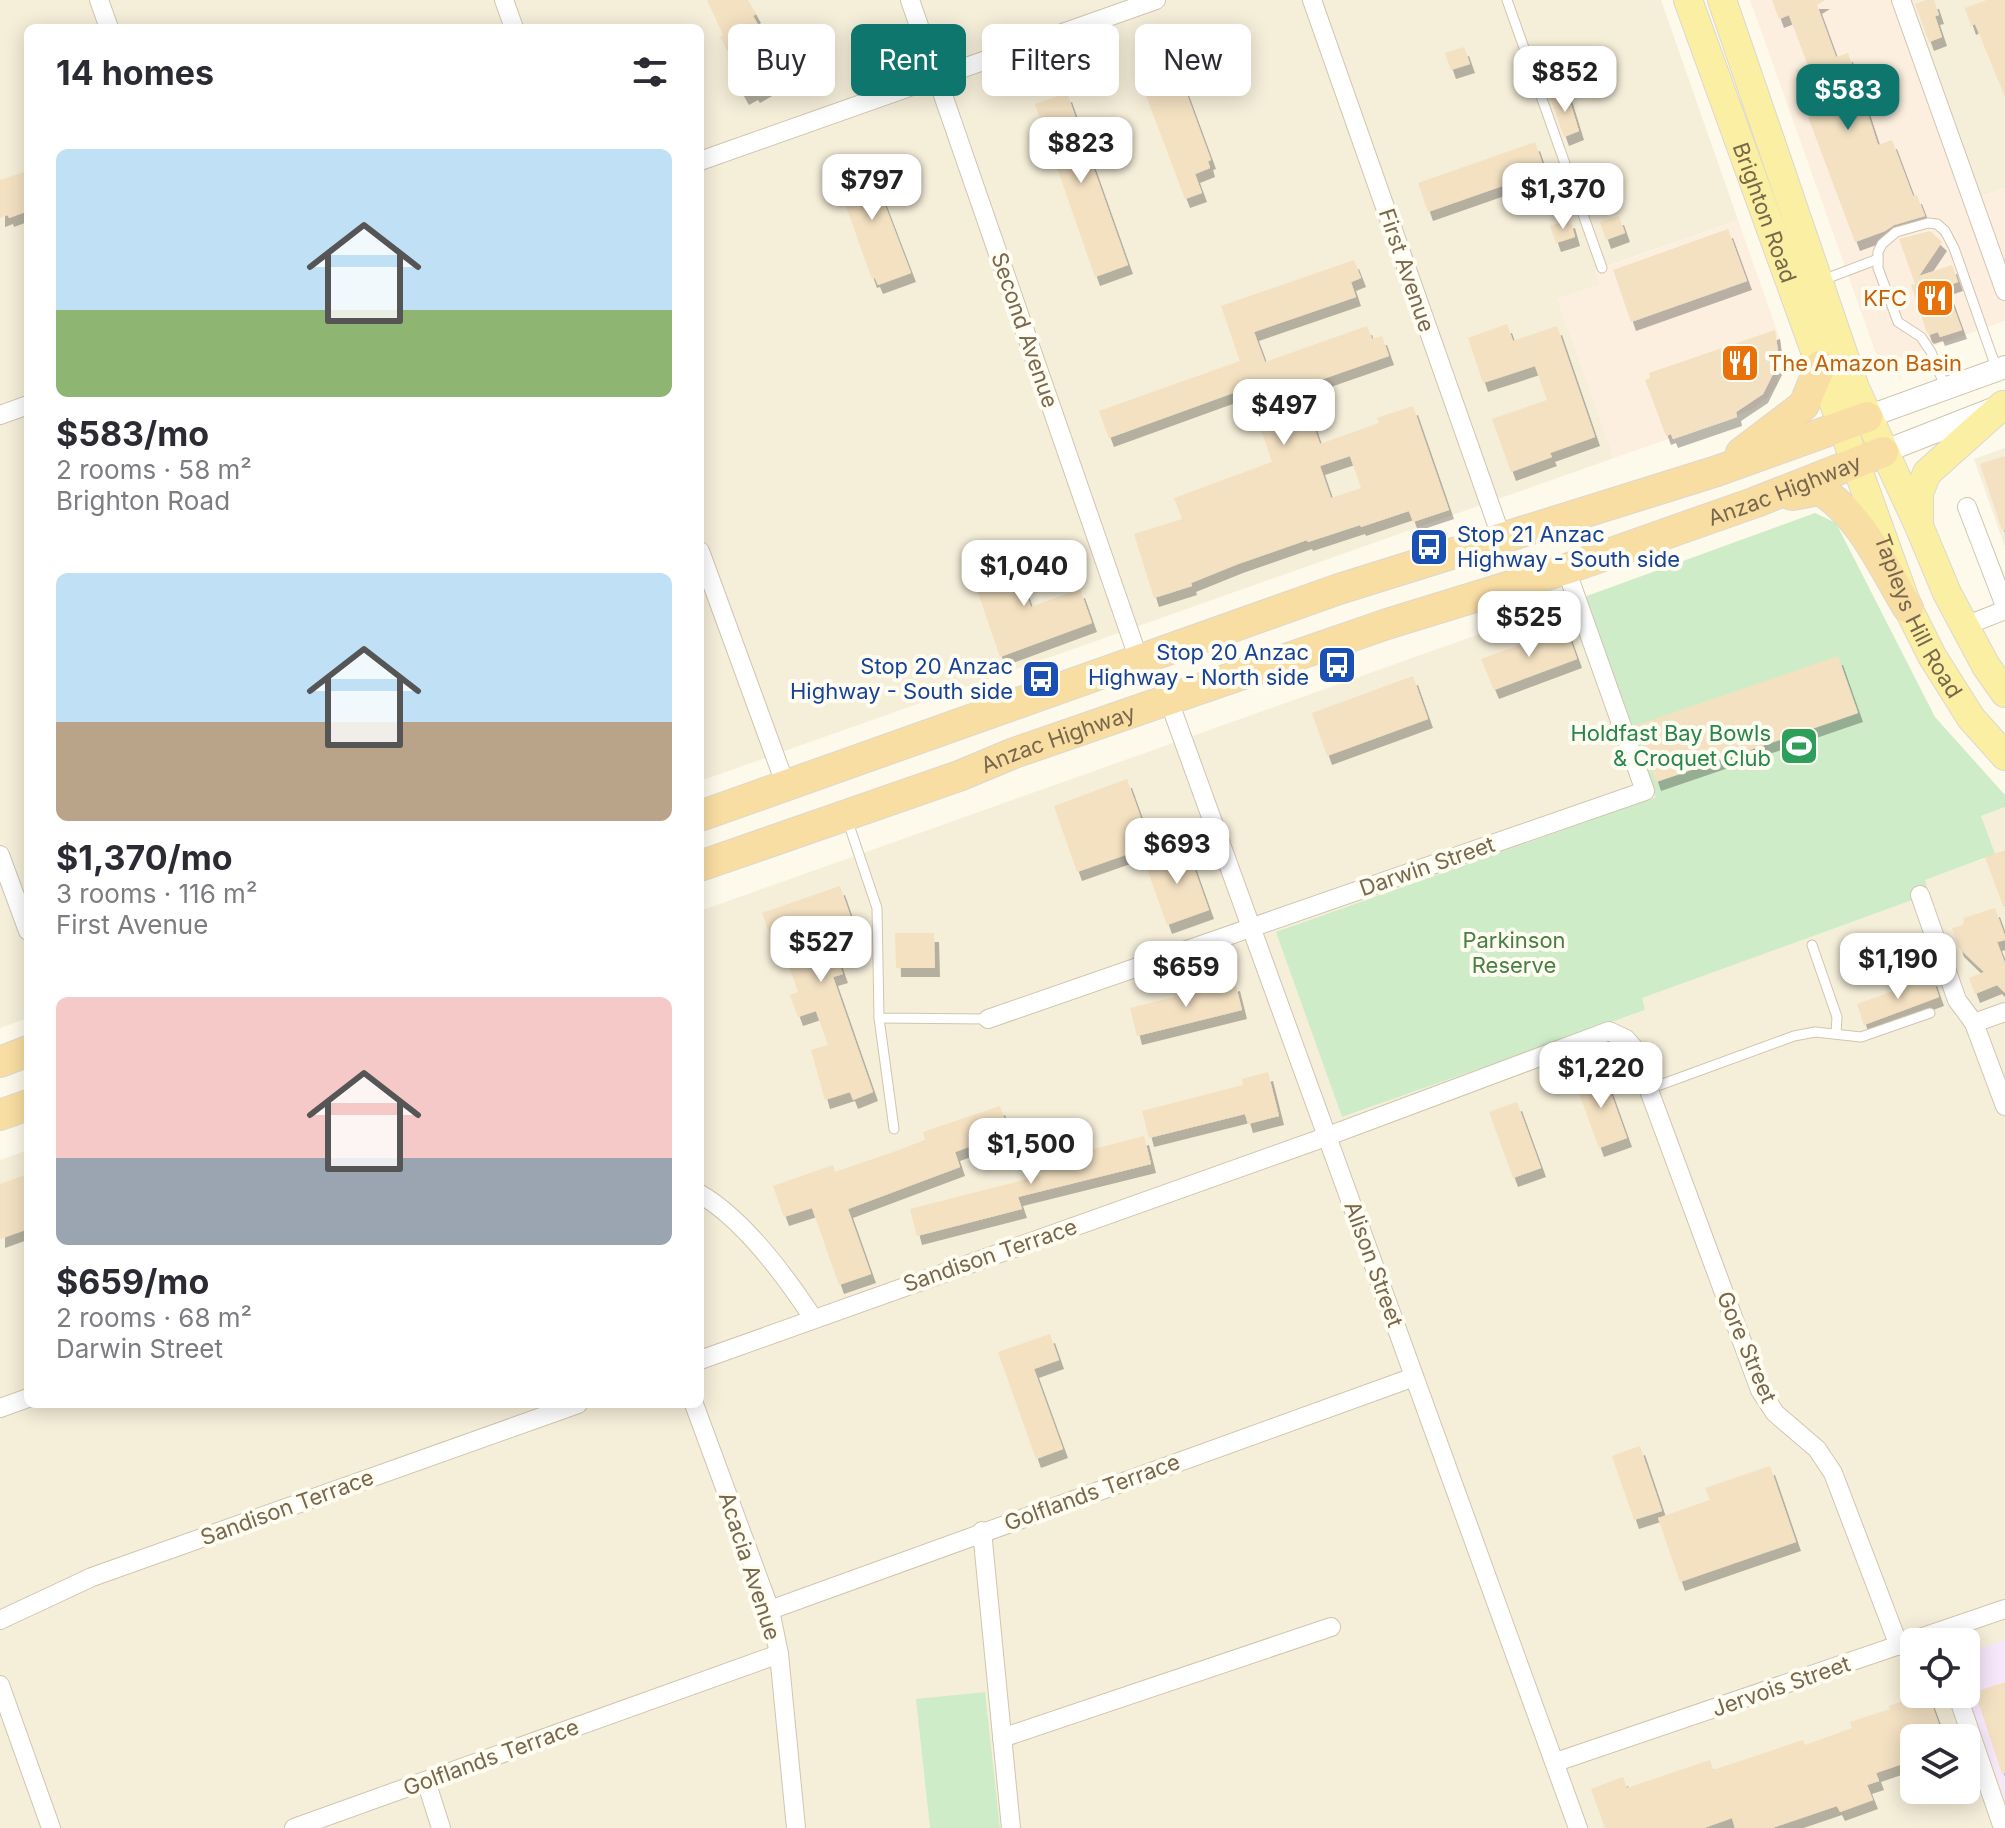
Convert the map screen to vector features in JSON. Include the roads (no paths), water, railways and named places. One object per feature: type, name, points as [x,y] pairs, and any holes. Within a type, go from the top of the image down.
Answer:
[{"type":"highway","points":[[1717,471],[1804,405],[1820,366]]},
{"type":"highway","name":"Anzac Highway","points":[[704,815],[1339,589],[1717,471],[1854,421]]},
{"type":"highway","name":"Anzac Highway","points":[[704,865],[1387,624],[1566,569],[1756,502],[1883,452]]},
{"type":"highway","points":[[1756,502],[1820,490],[1837,500],[1858,525],[1908,608]]},
{"type":"highway","points":[[1339,589],[1338,602],[1352,620],[1366,625],[1387,624]]},
{"type":"highway","points":[[1296,605],[1311,611],[1321,623],[1327,637],[1322,647]]},
{"type":"highway","points":[[978,718],[981,741],[987,748],[1014,753]]},
{"type":"highway","points":[[940,731],[951,738],[959,754],[963,766],[959,776]]},
{"type":"highway","points":[[0,1062],[24,1053]]},
{"type":"highway","points":[[0,1115],[24,1106]]},
{"type":"main road","name":"Brighton Road","points":[[1688,0],[1820,366],[1854,421]]},
{"type":"main road","name":"Brighton Road","points":[[1722,0],[1846,368],[1854,421]]},
{"type":"main road","points":[[1919,526],[1919,493],[1927,473],[2004,405]]},
{"type":"main road","name":"Tapleys Hill Road","points":[[1854,421],[1883,452],[1947,593],[1986,666],[2005,693]]},
{"type":"main road","name":"Tapleys Hill Road","points":[[1854,421],[1855,463],[1908,608],[1932,656],[1971,718],[2005,756]]},
{"type":"street","points":[[99,0],[108,24]]},
{"type":"street","points":[[504,0],[513,24]]},
{"type":"street","name":"Second Avenue","points":[[910,0],[919,24]]},
{"type":"street","points":[[966,67],[1156,0]]},
{"type":"street","name":"First Avenue","points":[[1312,0],[1502,539]]},
{"type":"street","points":[[1901,0],[2005,291]]},
{"type":"street","points":[[704,160],[884,96]]},
{"type":"street","name":"Second Avenue","points":[[945,96],[1139,660]]},
{"type":"street","name":"Anzac Highway","points":[[1854,421],[2001,368]]},
{"type":"street","name":"Anzac Highway","points":[[1883,452],[2004,405]]},
{"type":"street","points":[[0,415],[24,406]]},
{"type":"street","points":[[1965,626],[2005,608],[1967,507]]},
{"type":"street","points":[[704,562],[786,786]]},
{"type":"street","name":"Darwin Street","points":[[988,1019],[1645,791],[1566,569]]},
{"type":"street","name":"Alison Street","points":[[1169,701],[1578,1828]]},
{"type":"street","points":[[0,855],[24,920]]},
{"type":"street","points":[[1920,895],[1957,1000],[1974,1023],[2005,1106]]},
{"type":"street","points":[[1974,1023],[2005,1012]]},
{"type":"street","name":"Sandison Terrace","points":[[704,1359],[1327,1136],[1609,1031],[1617,1033]]},
{"type":"street","name":"Gore Street","points":[[1617,1033],[1633,1047],[1760,1390],[1775,1413],[1817,1449],[1833,1473],[1899,1646]]},
{"type":"street","points":[[704,1196],[715,1203],[784,1273],[813,1318]]},
{"type":"street","name":"Golflands Terrace","points":[[770,1610],[1414,1377]]},
{"type":"street","points":[[0,1408],[24,1399]]},
{"type":"street","name":"Sandison Terrace","points":[[0,1620],[92,1577],[567,1408]]},
{"type":"street","name":"Acacia Avenue","points":[[695,1408],[770,1610],[779,1654],[796,1828]]},
{"type":"street","points":[[982,1531],[1011,1828]]},
{"type":"street","name":"Jervois Street","points":[[1960,1628],[2005,1609]]},
{"type":"street","points":[[1002,1738],[1331,1627]]},
{"type":"street","name":"Jervois Street","points":[[1556,1762],[1899,1646]]},
{"type":"street","name":"Golflands Terrace","points":[[294,1828],[779,1654]]},
{"type":"street","points":[[0,1685],[51,1828]]},
{"type":"street","points":[[1962,1708],[2003,1828]]},
{"type":"street","points":[[426,1781],[441,1828]]},
{"type":"lane","points":[[1507,0],[1602,268]]},
{"type":"lane","points":[[1946,389],[1931,352],[1921,337],[1898,322],[1878,268],[1882,244],[1896,232],[1928,223],[1937,224],[1945,231],[2001,368]]},
{"type":"lane","points":[[1817,282],[1878,259]]},
{"type":"lane","points":[[846,815],[877,908],[879,1018],[894,1129]]},
{"type":"lane","points":[[1812,945],[1837,1017],[1836,1033]]},
{"type":"lane","points":[[1649,1089],[1794,1036],[1815,1032],[1861,1037],[1930,1013]]},
{"type":"lane","points":[[879,1018],[988,1019]]},
{"type":"place","name":"KFC","points":[[1935,298]]},
{"type":"place","name":"The Amazon Basin","points":[[1740,363]]},
{"type":"place","name":"Stop 21 Anzac Highway - South side","points":[[1429,547]]},
{"type":"place","name":"Stop 20 Anzac Highway - North side","points":[[1337,665]]},
{"type":"place","name":"Stop 20 Anzac Highway - South side","points":[[1041,679]]},
{"type":"place","name":"Holdfast Bay Bowls & Croquet Club","points":[[1799,746]]},
{"type":"park label","name":"Parkinson Reserve","points":[[1514,952]]}]
